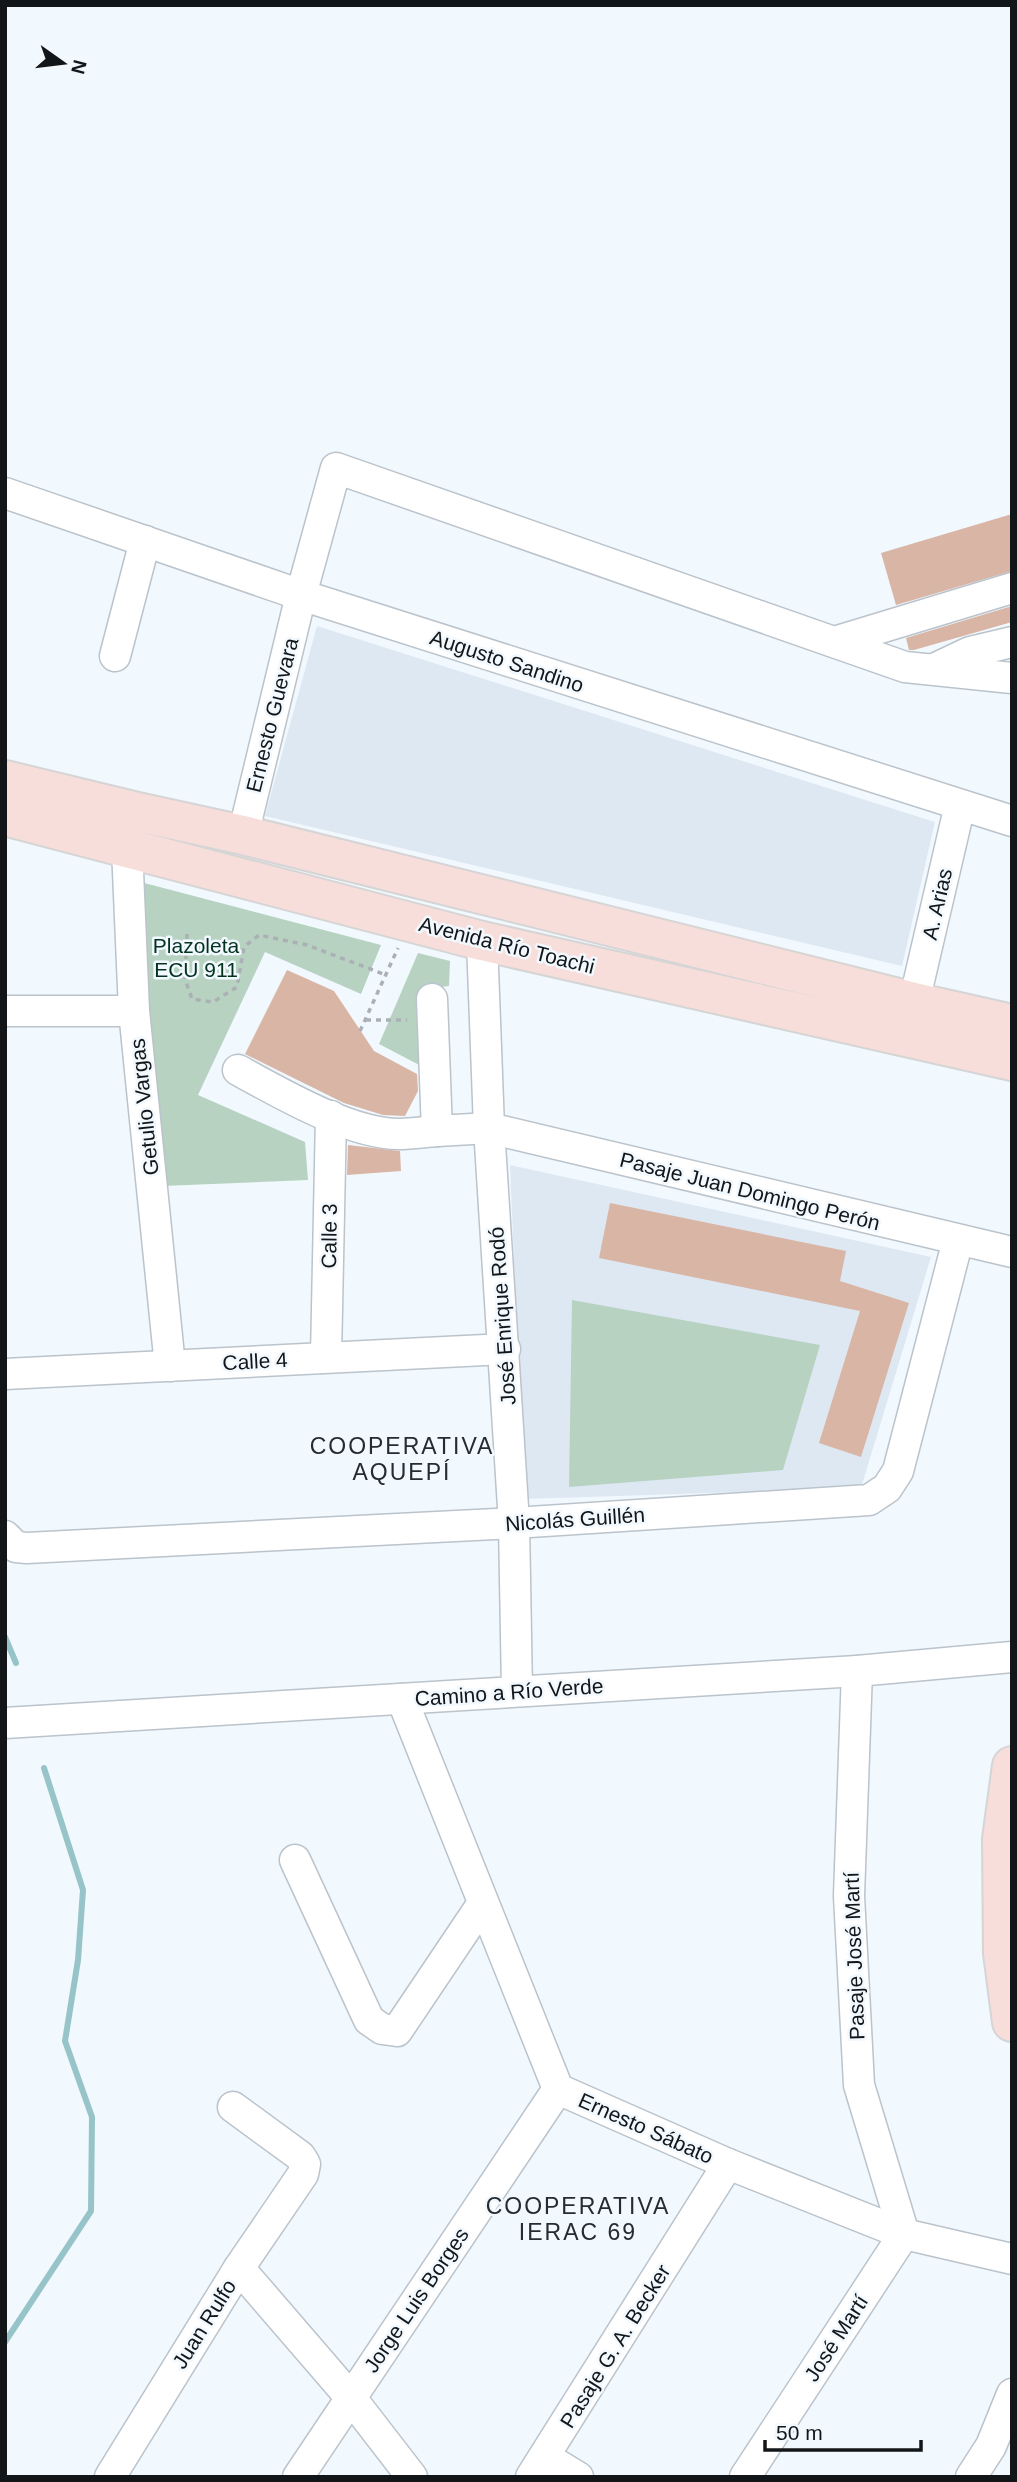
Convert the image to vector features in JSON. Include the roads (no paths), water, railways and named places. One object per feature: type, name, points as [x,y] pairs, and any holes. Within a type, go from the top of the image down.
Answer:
[{"type":"main road","name":"Avenida Río Toachi","points":[[5,780],[243,835],[1012,1024]]},
{"type":"main road","name":"Avenida Río Toachi","points":[[5,817],[482,941],[1012,1061]]},
{"type":"main road","points":[[1012,1766],[1002,1839],[1003,1953],[1012,2022]]},
{"type":"street","name":"Ernesto Guevara","points":[[243,835],[301,595],[336,468],[835,642]]},
{"type":"street","name":"Augusto Sandino","points":[[5,493],[301,595],[1012,821]]},
{"type":"street","points":[[115,656],[145,541]]},
{"type":"street","points":[[835,642],[1012,588]]},
{"type":"street","points":[[835,642],[905,667],[1012,678]]},
{"type":"street","points":[[930,671],[970,652],[1012,642]]},
{"type":"street","name":"A. Arias","points":[[914,1002],[960,805]]},
{"type":"street","name":"Getulio Vargas","points":[[127,848],[134,1011],[170,1366]]},
{"type":"street","name":"José Enrique Rodó","points":[[482,941],[489,1128],[514,1523],[517,1691]]},
{"type":"street","points":[[422,1009],[437,1131]]},
{"type":"street","points":[[5,1010],[134,1011]]},
{"type":"street","name":"Pasaje Juan Domingo Perón","points":[[238,1070],[282,1094],[365,1128],[397,1134],[489,1128],[1012,1252]]},
{"type":"street","name":"Calle 3","points":[[326,1357],[331,1116]]},
{"type":"street","name":"Nicolás Guillén","points":[[5,1536],[16,1547],[27,1548],[514,1523],[869,1500],[887,1488],[898,1471],[958,1240]]},
{"type":"street","name":"Calle 4","points":[[5,1374],[505,1349]]},
{"type":"street","name":"Camino a Río Verde","points":[[5,1723],[857,1671],[1012,1657]]},
{"type":"street","name":"Pasaje José Martí","points":[[857,1671],[849,1896],[859,2085],[904,2234]]},
{"type":"street","name":"Ernesto Sábato","points":[[402,1699],[558,2089],[729,2164],[904,2234],[1012,2259]]},
{"type":"street","points":[[295,1860],[369,2020],[382,2029],[397,2031],[484,1903]]},
{"type":"street","name":"Jorge Luis Borges","points":[[298,2477],[558,2089]]},
{"type":"street","name":"Juan Rulfo","points":[[110,2477],[239,2268],[303,2174],[305,2164],[300,2156],[233,2107]]},
{"type":"street","name":"Pasaje G. A. Becker","points":[[538,2467],[729,2164]]},
{"type":"street","name":"José Martí","points":[[745,2477],[904,2234]]},
{"type":"street","points":[[239,2268],[351,2399],[412,2477]]},
{"type":"street","points":[[971,2477],[991,2446],[1012,2394]]},
{"type":"street","points":[[538,2467],[578,2477]]},
{"type":"waterway","points":[[5,1637],[16,1663]]},
{"type":"waterway","points":[[5,2342],[91,2211],[92,2117],[65,2041],[78,1960],[83,1890],[44,1768]]},
{"type":"district","name":"COOPERATIVA AQUEPÍ","points":[[402,1459]]},
{"type":"district","name":"COOPERATIVA IERAC 69","points":[[578,2219]]},
{"type":"park label","name":"Plazoleta ECU 911","points":[[196,957]]}]
